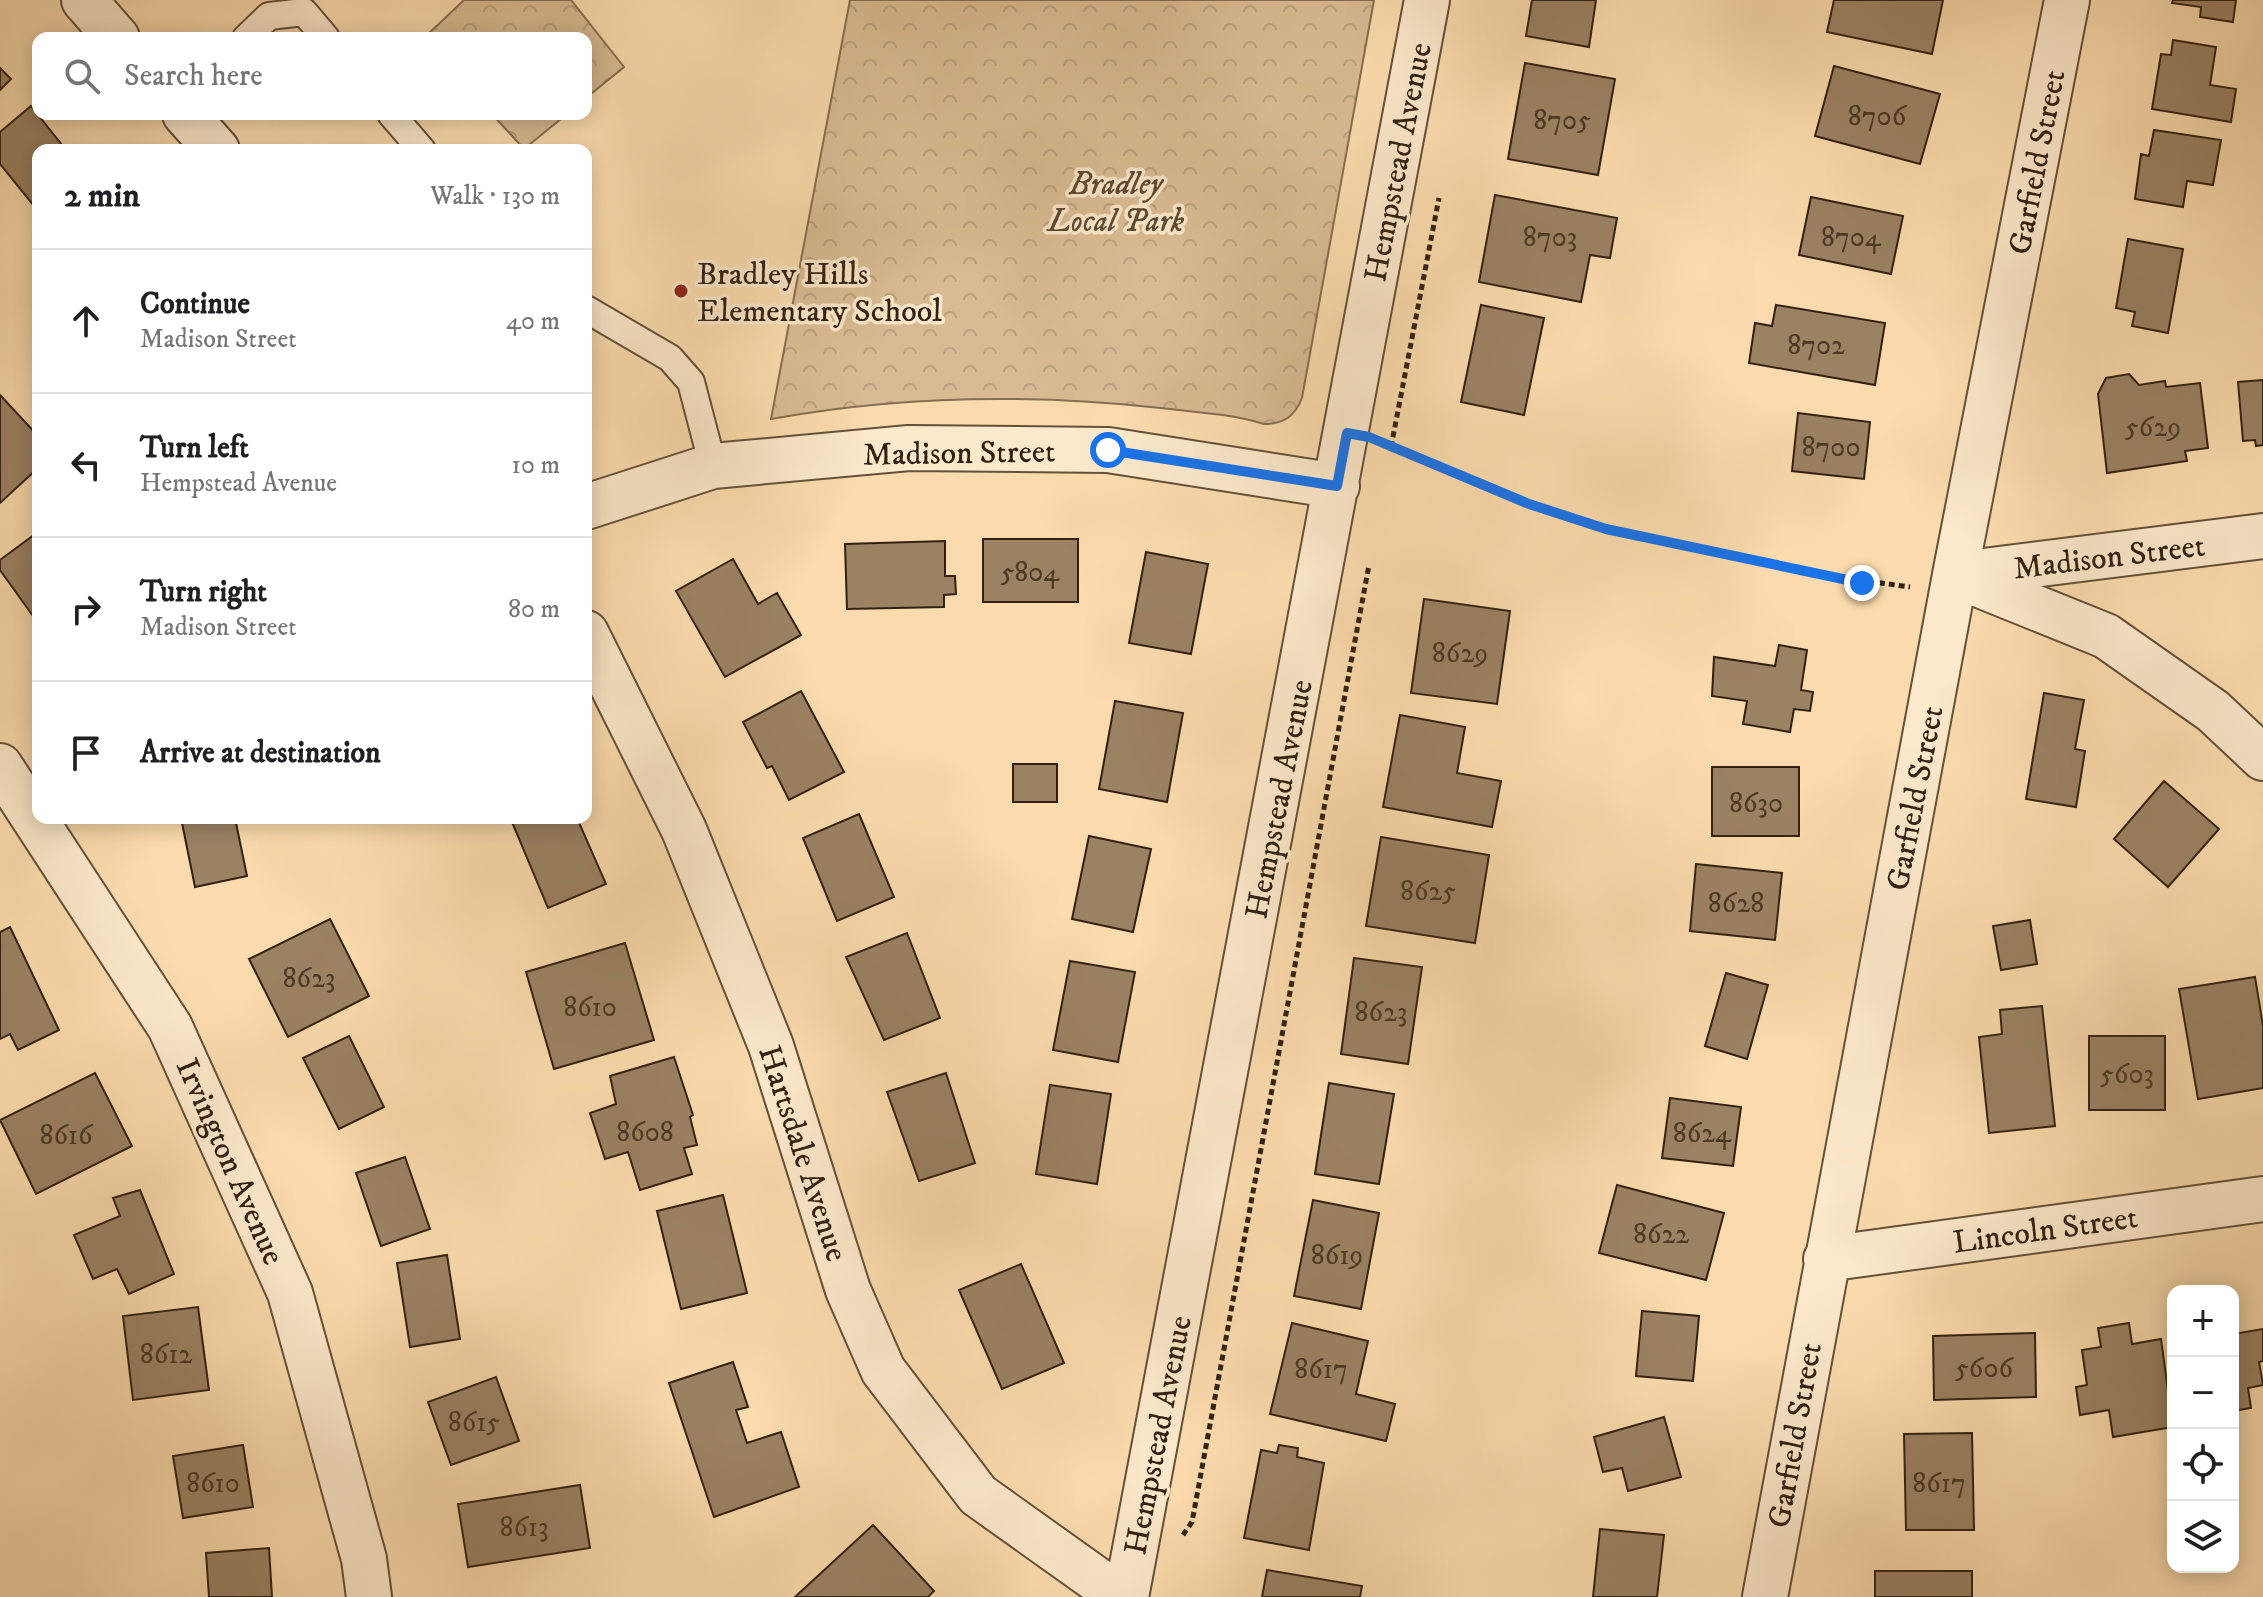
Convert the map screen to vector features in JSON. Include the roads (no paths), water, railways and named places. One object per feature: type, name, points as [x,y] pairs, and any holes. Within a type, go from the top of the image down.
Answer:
[{"type":"street","points":[[84,0],[112,32]]},
{"type":"street","name":"Hempstead Avenue","points":[[1124,1597],[1427,0]]},
{"type":"street","name":"Garfield Street","points":[[1765,1597],[1826,1259],[2067,0]]},
{"type":"street","points":[[190,120],[212,144]]},
{"type":"street","name":"Madison Street","points":[[592,505],[713,466],[909,448],[1108,450],[1337,486]]},
{"type":"street","name":"Madison Street","points":[[1953,591],[2263,536]]},
{"type":"street","points":[[1953,591],[2106,636],[2213,711],[2263,758]]},
{"type":"street","name":"Hartsdale Avenue","points":[[592,645],[684,830],[771,1046],[848,1290],[883,1370],[978,1495],[1124,1597]]},
{"type":"street","name":"Irvington Avenue","points":[[14,785],[32,813]]},
{"type":"street","name":"Irvington Avenue","points":[[39,824],[170,1027],[290,1293],[364,1559],[369,1597]]},
{"type":"street","name":"Lincoln Street","points":[[1826,1259],[2263,1199]]},
{"type":"lane","points":[[252,32],[269,16],[304,12],[321,32]]},
{"type":"lane","points":[[396,120],[417,144]]},
{"type":"lane","points":[[592,312],[670,358],[691,382],[713,466]]},
{"type":"place","name":"Bradley Hills Elementary School","points":[[681,291]]},
{"type":"park label","name":"Bradley Local Park","points":[[1116,202]]}]
